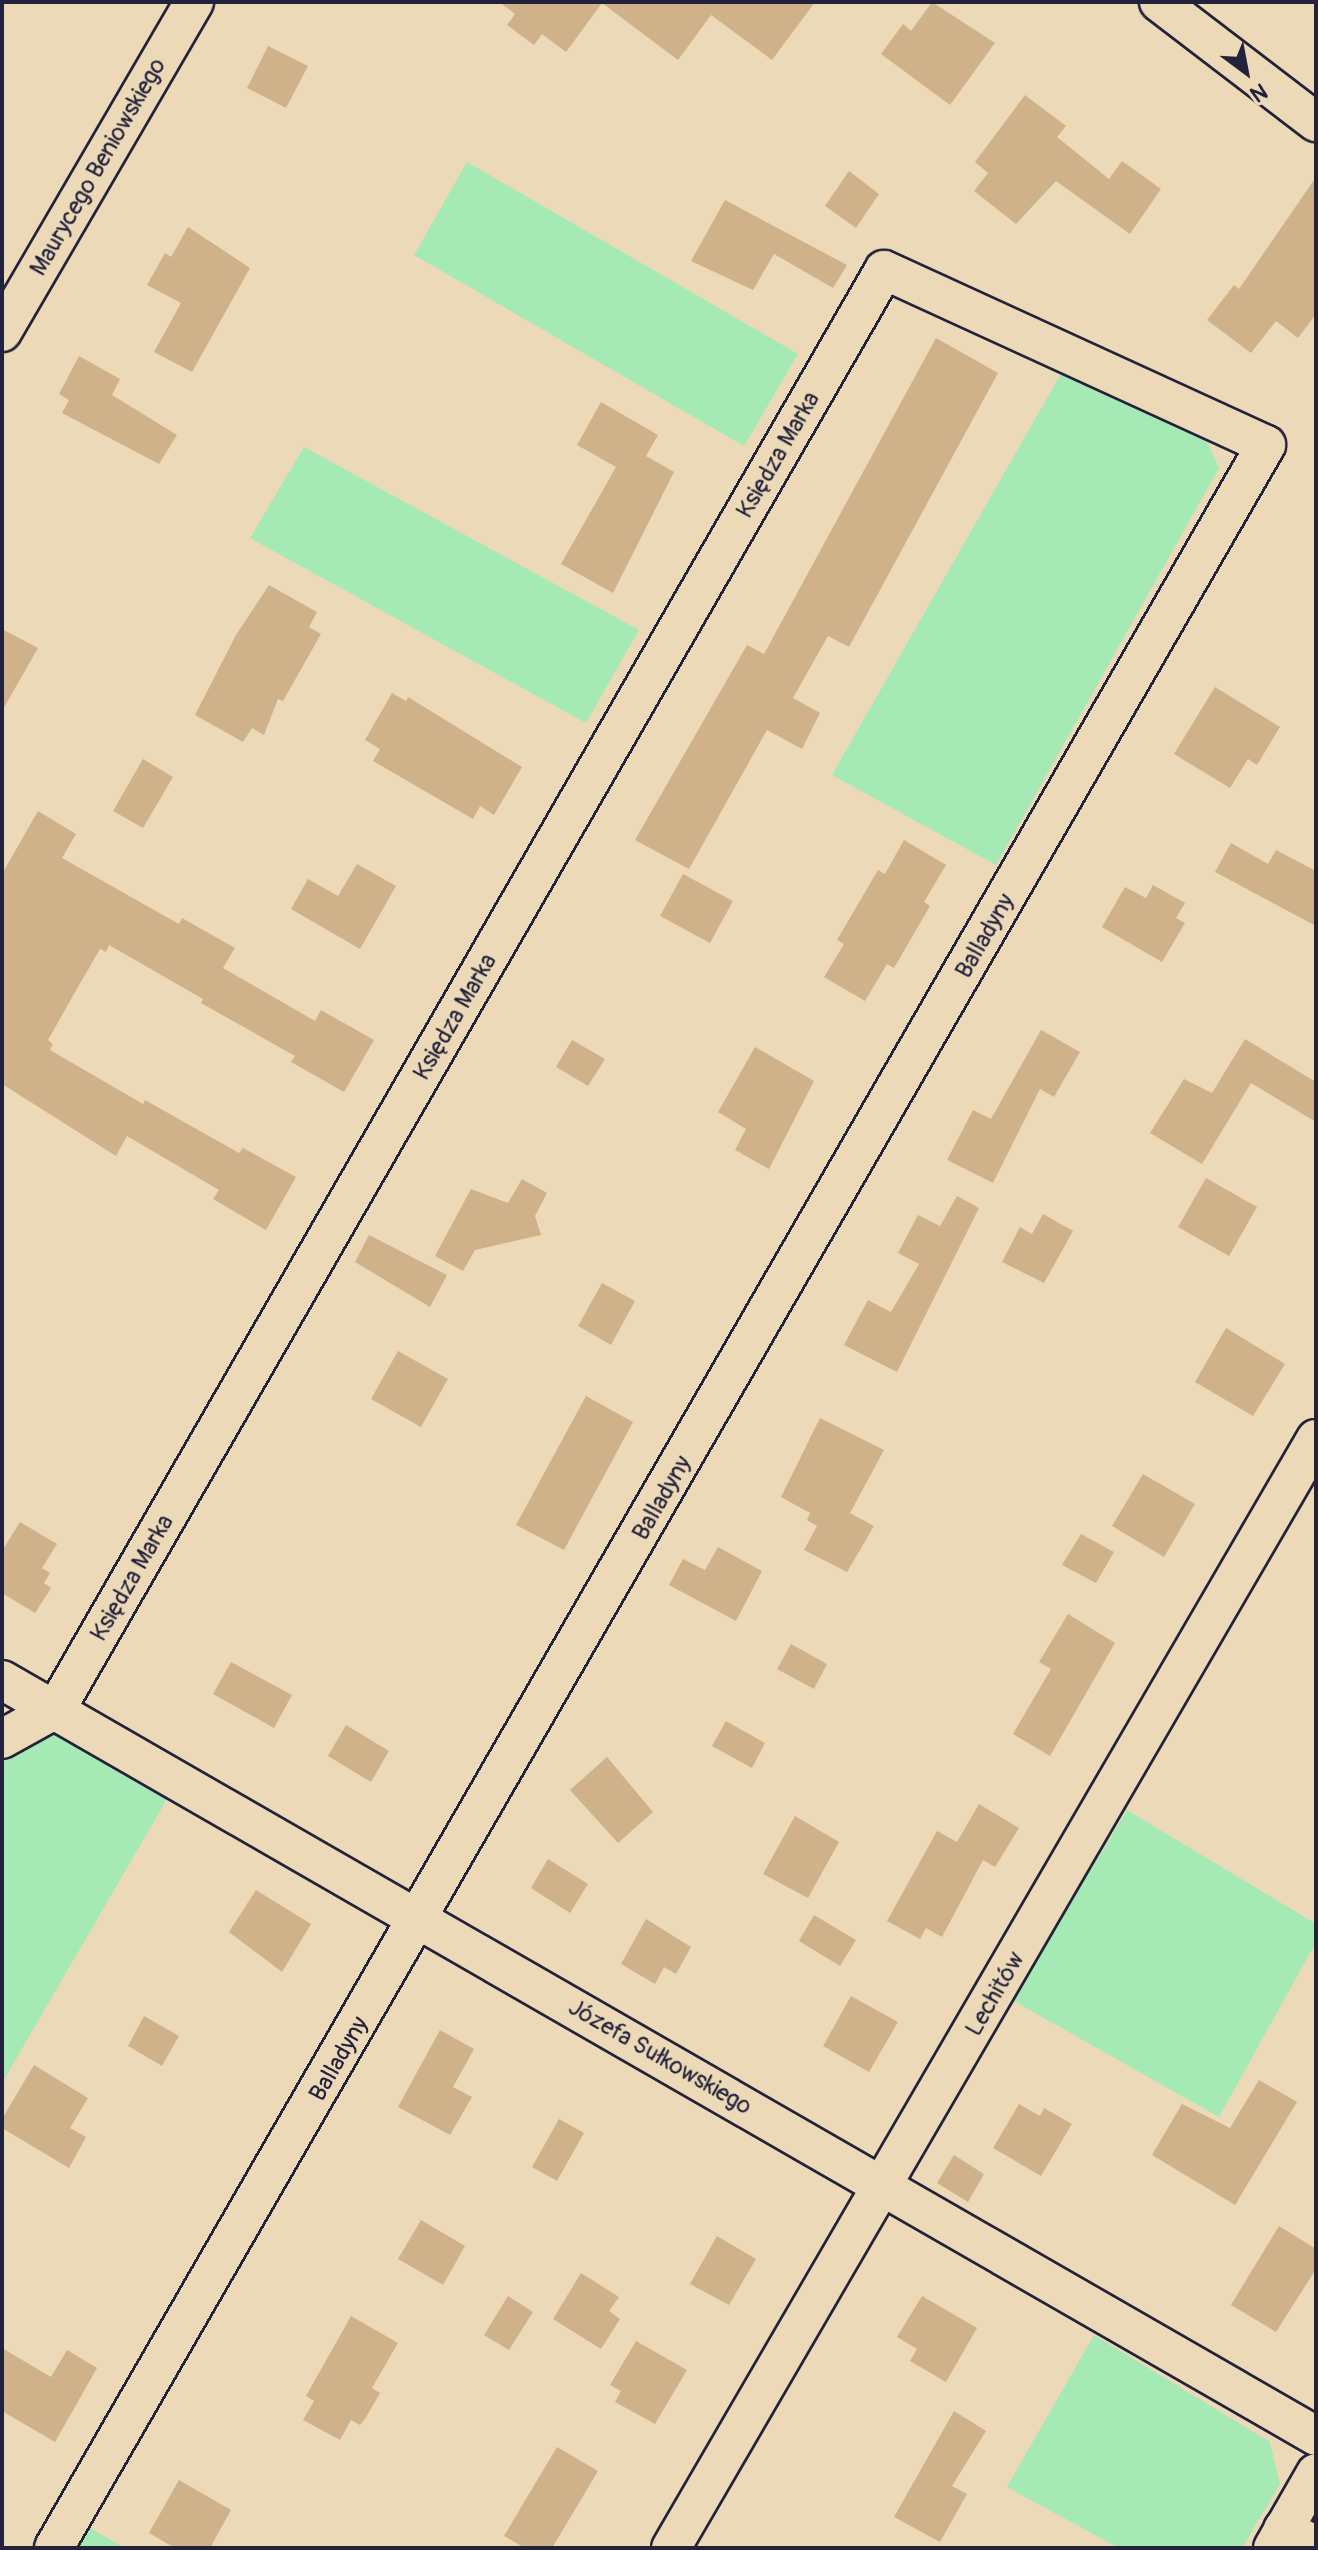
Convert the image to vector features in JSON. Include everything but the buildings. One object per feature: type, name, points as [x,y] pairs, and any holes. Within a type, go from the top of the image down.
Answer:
[{"type":"street","name":"Maurycego Beniowskiego","points":[[2,332],[194,2]]},
{"type":"street","points":[[1159,2],[1316,122]]},
{"type":"street","name":"Balladyny","points":[[54,2548],[420,1920],[1266,445],[884,270]]},
{"type":"street","name":"Księdza Marka","points":[[56,1709],[884,270]]},
{"type":"street","name":"Lechitów","points":[[671,2548],[1316,1439]]},
{"type":"street","name":"Józefa Sułkowskiego","points":[[2,1680],[1316,2436]]},
{"type":"street","points":[[2,1739],[56,1709]]},
{"type":"street","points":[[1291,2541],[1316,2473]]},
{"type":"green space","points":[[467,162],[798,354],[744,446],[414,255]]},
{"type":"green space","points":[[1062,372],[1203,433],[1219,468],[996,865],[832,775]]},
{"type":"green space","points":[[304,447],[639,630],[586,723],[250,538]]},
{"type":"green space","points":[[51,1731],[167,1799],[2,2083],[2,1762]]},
{"type":"green space","points":[[1127,1810],[1316,1924],[1316,1942],[1219,2117],[1012,2000]]},
{"type":"green space","points":[[1094,2335],[1270,2442],[1280,2484],[1242,2548],[1119,2548],[1007,2487]]},
{"type":"green space","points":[[88,2527],[125,2548],[75,2548]]}]
